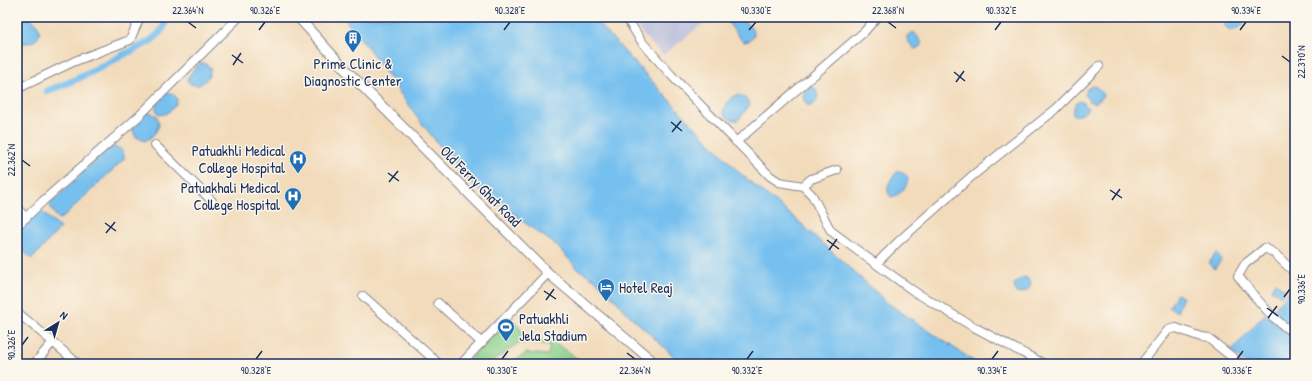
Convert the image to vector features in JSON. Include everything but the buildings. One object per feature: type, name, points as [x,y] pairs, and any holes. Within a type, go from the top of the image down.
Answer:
[{"type":"street","points":[[17,89],[75,61],[130,40],[140,17]]},
{"type":"street","points":[[17,226],[138,117],[239,17]]},
{"type":"street","name":"Old Ferry Ghat Road","points":[[298,17],[344,68],[548,273],[656,364]]},
{"type":"street","points":[[626,17],[642,42],[676,80],[770,176],[779,182],[803,186],[812,195],[831,231],[916,292],[972,326],[1044,364]]},
{"type":"street","points":[[736,142],[864,32],[877,17]]},
{"type":"street","points":[[876,264],[899,241],[972,176],[1056,109],[1099,66]]},
{"type":"street","points":[[155,145],[212,201]]},
{"type":"street","points":[[803,186],[811,179],[836,170]]},
{"type":"street","points":[[17,208],[26,218]]},
{"type":"street","points":[[1295,273],[1274,253],[1265,248],[1245,264],[1238,276],[1273,317],[1295,335]]},
{"type":"street","points":[[461,364],[548,273]]},
{"type":"street","points":[[363,296],[439,364]]},
{"type":"street","points":[[438,303],[482,343]]},
{"type":"street","points":[[17,312],[78,364]]},
{"type":"street","points":[[1141,364],[1168,330],[1176,328],[1202,338],[1208,338],[1241,364]]},
{"type":"street","points":[[34,364],[52,342]]},
{"type":"shaded area","points":[[632,17],[713,17],[663,55],[643,35]]},
{"type":"green space","name":"Patuakhli Jela Stadium","points":[[507,321],[518,325],[525,340],[550,342],[563,348],[583,364],[508,364],[527,353],[548,355],[550,345],[529,342],[517,344],[489,364],[465,364]]},
{"type":"water","points":[[343,17],[594,17],[689,121],[742,175],[796,219],[889,304],[978,364],[682,364],[627,313],[593,278],[579,270],[555,244],[477,188],[462,174],[416,116],[369,49]]},
{"type":"water","points":[[733,17],[744,20],[751,28],[754,35],[749,41],[743,42],[728,22],[729,19]]},
{"type":"water","points":[[1232,17],[1239,17],[1243,25],[1232,31],[1224,25]]},
{"type":"water","points":[[29,18],[35,22],[40,32],[33,42],[22,43],[17,38],[17,24],[21,19]]},
{"type":"water","points":[[914,32],[922,43],[922,45],[916,49],[913,48],[907,39],[907,36]]},
{"type":"water","points":[[204,63],[210,67],[208,78],[199,85],[189,83],[187,80],[194,69],[198,65]]},
{"type":"water","points":[[809,86],[814,87],[818,98],[815,103],[809,106],[806,104],[803,97]]},
{"type":"water","points":[[1091,86],[1101,91],[1103,95],[1101,99],[1094,103],[1089,101],[1085,95],[1087,89]]},
{"type":"water","points":[[167,92],[175,96],[177,102],[168,112],[161,115],[158,114],[156,104]]},
{"type":"water","points":[[737,95],[743,97],[749,102],[749,106],[738,120],[733,120],[727,117],[723,112],[730,99]]},
{"type":"water","points":[[1080,101],[1088,108],[1082,114],[1074,115],[1072,112],[1076,103]]},
{"type":"water","points":[[147,111],[157,116],[159,125],[153,135],[144,141],[135,136],[133,124]]},
{"type":"water","points":[[112,147],[121,150],[124,154],[124,159],[63,217],[59,219],[49,205],[104,152]]},
{"type":"water","points":[[898,171],[903,172],[908,177],[908,180],[901,192],[891,197],[888,187]]},
{"type":"water","points":[[38,208],[60,228],[32,259],[17,245],[17,232]]},
{"type":"water","points":[[1216,253],[1222,259],[1215,269],[1209,263]]},
{"type":"water","points":[[1024,277],[1027,278],[1031,284],[1029,288],[1025,292],[1016,293],[1014,285]]},
{"type":"water","points":[[1275,282],[1285,290],[1281,296],[1271,289]]},
{"type":"water","points":[[1295,284],[1295,332],[1272,312]]},
{"type":"water","points":[[1177,294],[1183,297],[1177,312],[1169,307]]},
{"type":"water","points":[[1265,314],[1295,339],[1295,364],[1245,364],[1231,351]]},
{"type":"waterway","points":[[47,91],[84,76],[155,38],[165,25],[167,17]]},
{"type":"place","name":"Prime Clinic & Diagnostic Center","points":[[353,53]]},
{"type":"place","name":"Patuakhli Medical College Hospital","points":[[298,174]]},
{"type":"place","name":"Patuakhali Medical College Hospital","points":[[293,211]]},
{"type":"place","name":"Hotel Reaj","points":[[606,302]]},
{"type":"place","name":"Patuakhli Jela Stadium","points":[[506,342]]}]
